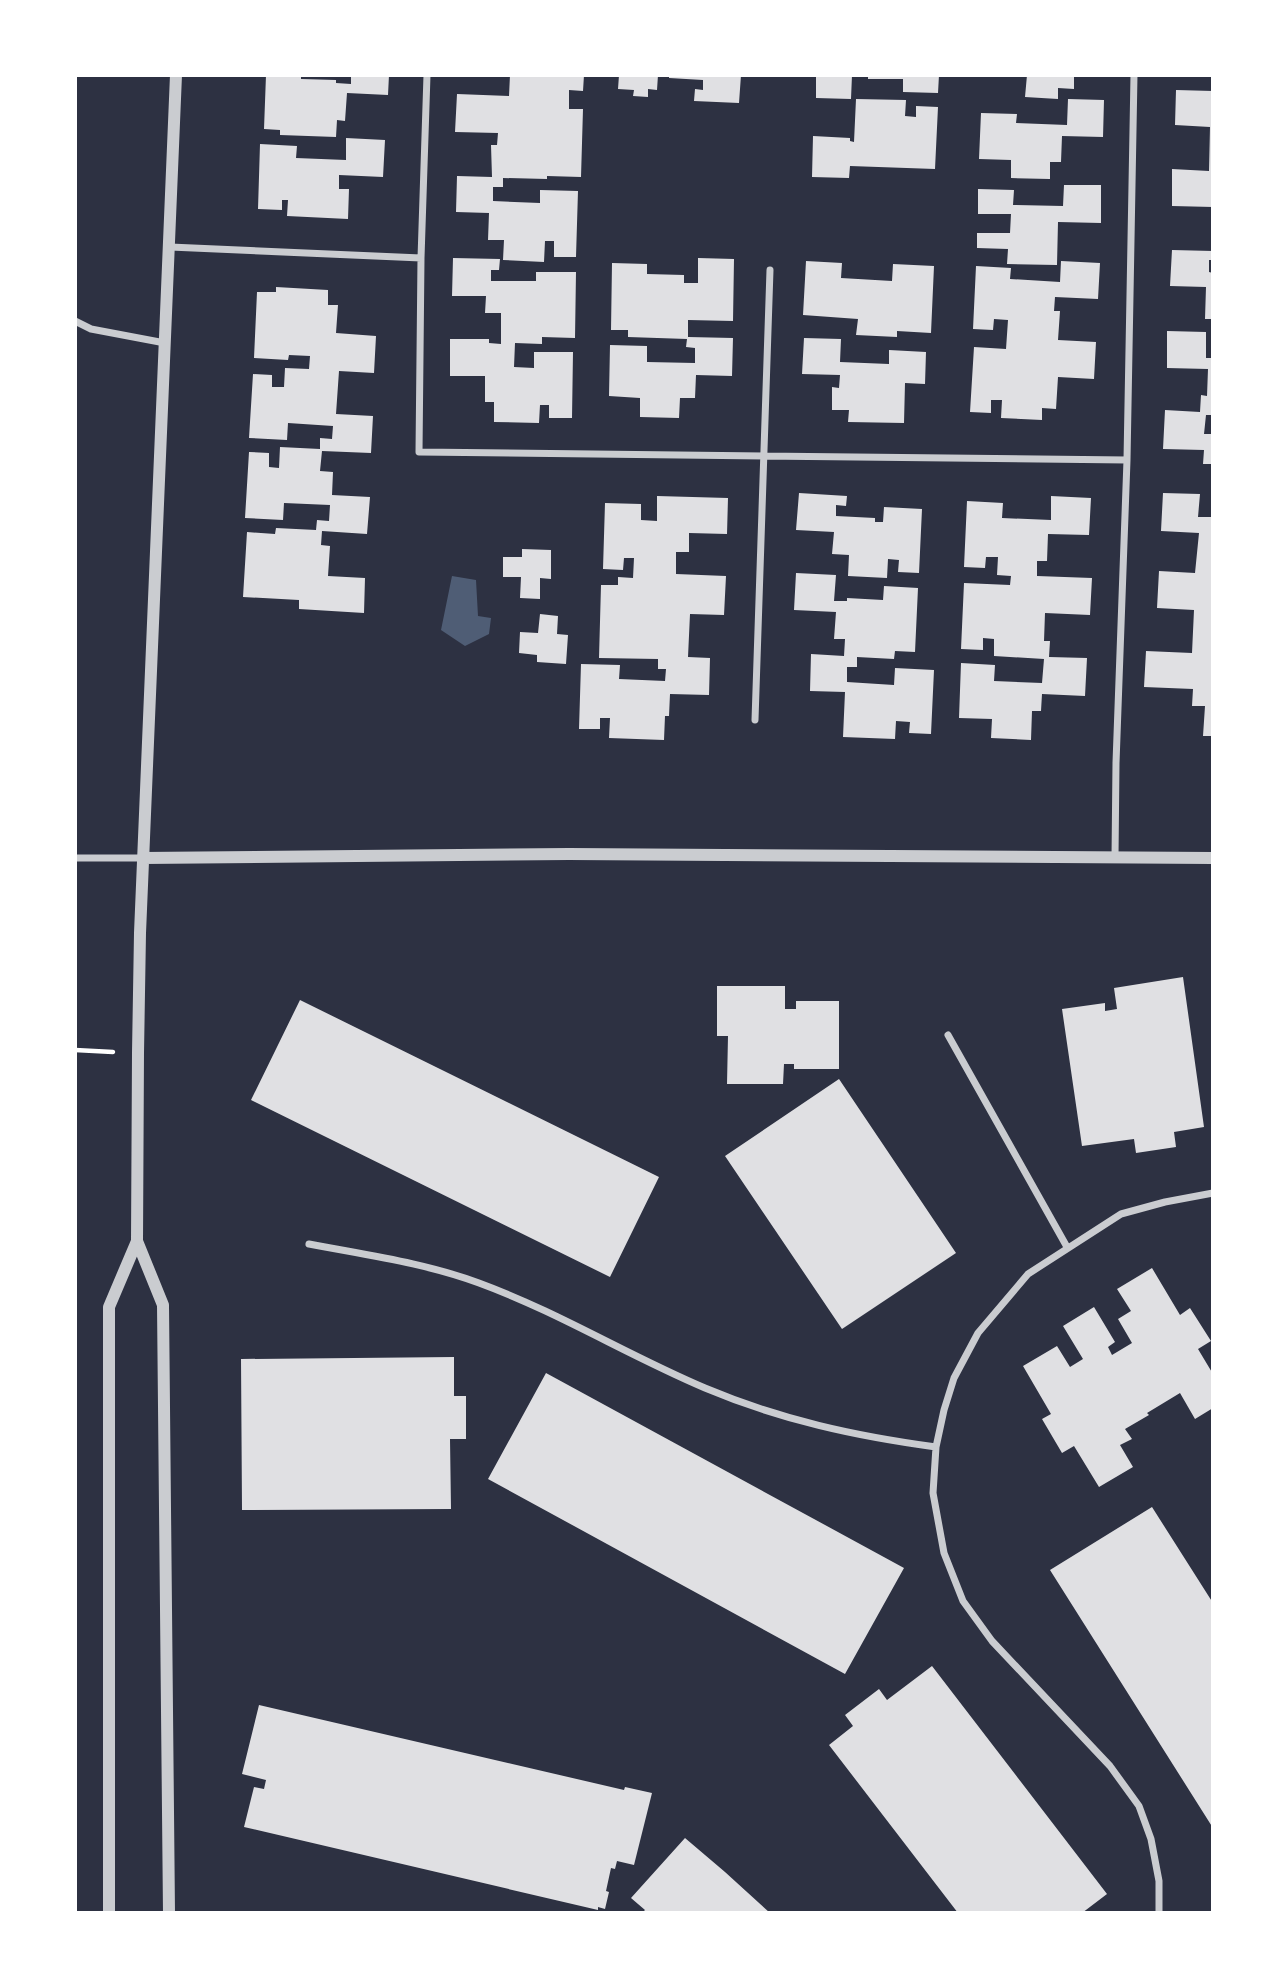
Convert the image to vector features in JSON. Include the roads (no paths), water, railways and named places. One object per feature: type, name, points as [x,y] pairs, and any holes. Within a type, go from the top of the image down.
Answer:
[{"type":"street","points":[[169,1913],[163,1305],[137,1241],[143,858],[176,75]]},
{"type":"street","points":[[427,75],[421,258],[419,452],[1127,460]]},
{"type":"street","points":[[1115,857],[1127,460],[1134,75]]},
{"type":"street","points":[[170,247],[421,258]]},
{"type":"street","points":[[755,720],[771,270]]},
{"type":"street","points":[[75,321],[91,329],[166,343]]},
{"type":"street","points":[[75,858],[555,854],[1213,858]]},
{"type":"street","points":[[948,1035],[1067,1247]]},
{"type":"street","points":[[1159,1913],[1159,1881],[1151,1839],[1139,1806],[1110,1766],[992,1641],[963,1601],[944,1553],[933,1493],[936,1447],[954,1378],[978,1333],[1028,1274],[1121,1214],[1213,1193]]},
{"type":"street","points":[[109,1913],[109,1307],[137,1241]]},
{"type":"street","points":[[309,1244],[406,1263],[477,1283],[547,1311],[705,1388],[783,1417],[877,1438],[936,1447]]},
{"type":"water","points":[[452,576],[476,580],[478,616],[491,618],[489,634],[465,646],[441,630]]}]
